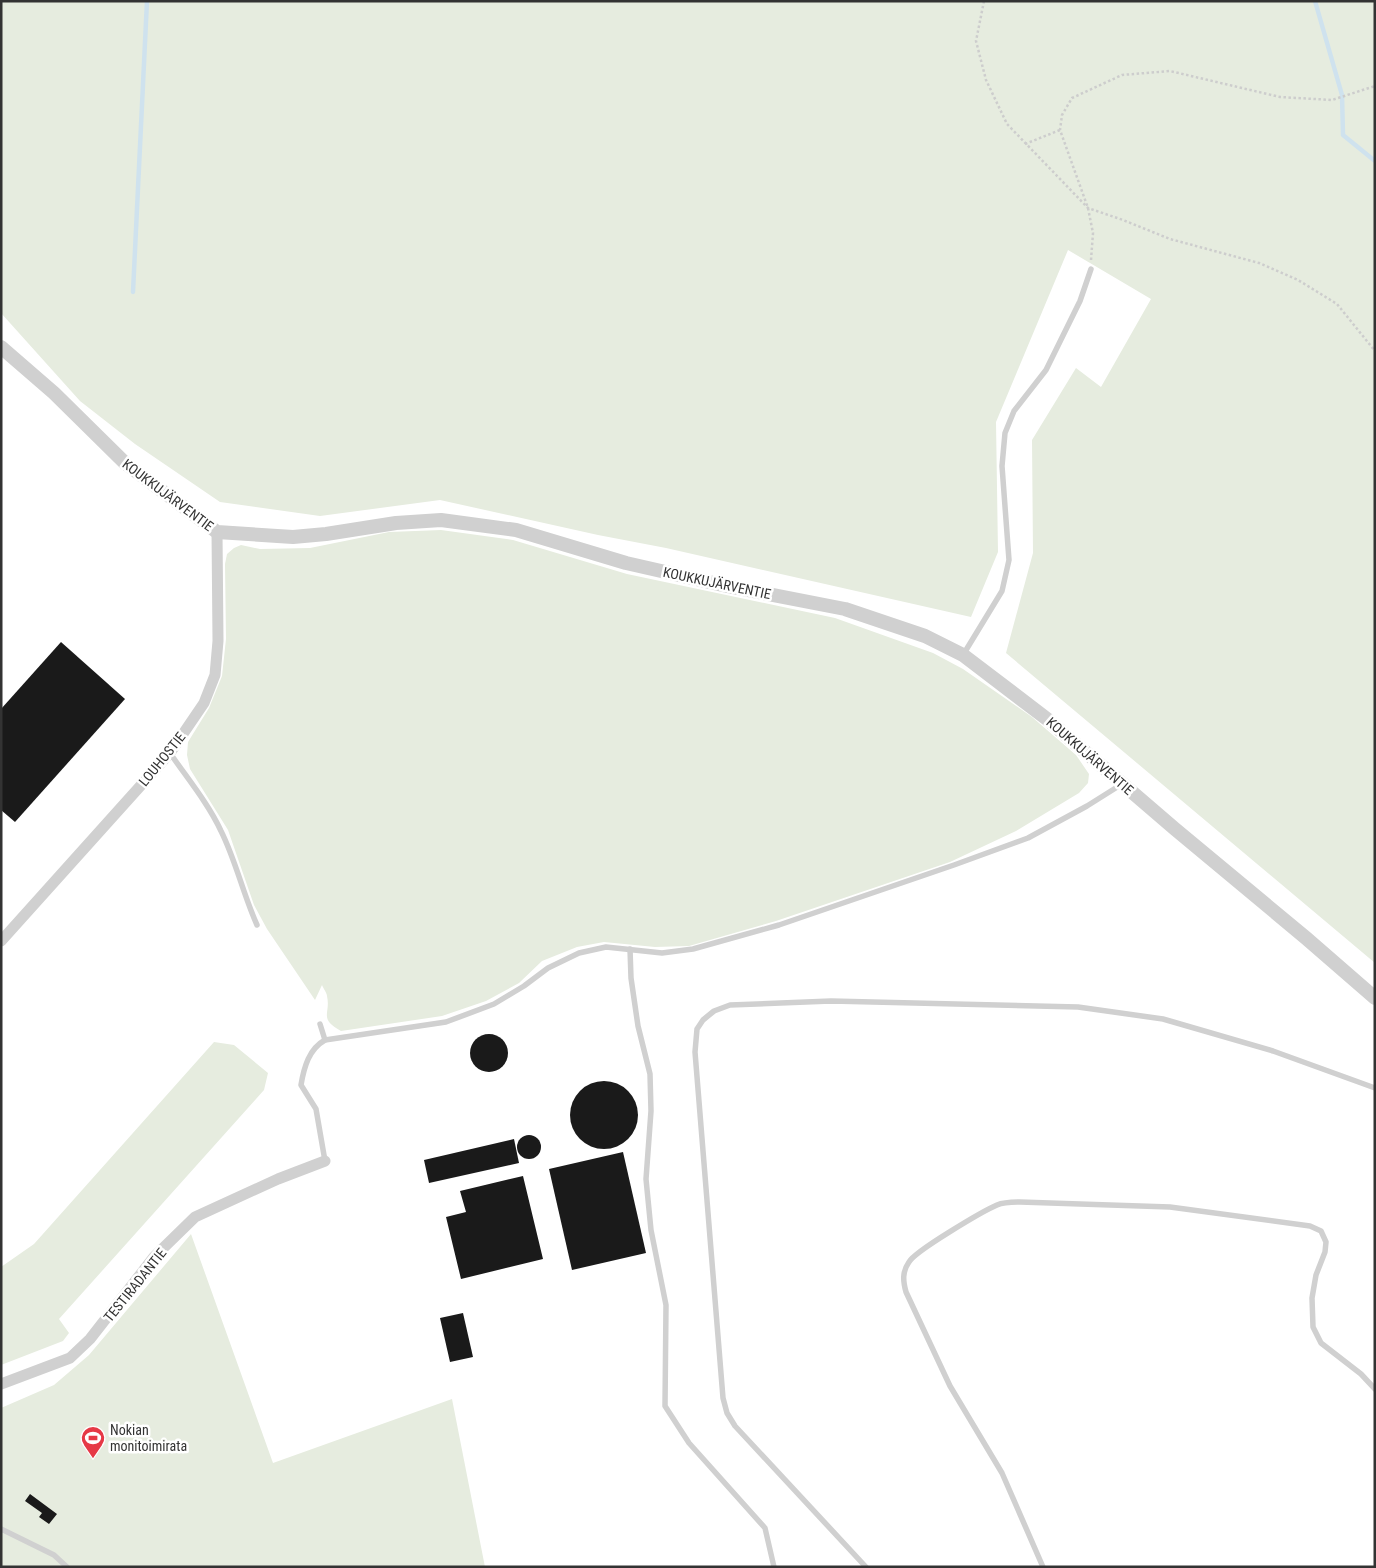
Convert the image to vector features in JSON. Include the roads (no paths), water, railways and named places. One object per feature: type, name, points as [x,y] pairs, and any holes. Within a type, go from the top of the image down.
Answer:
[{"type":"street","name":"KOUKKUJÄRVENTIE","points":[[1,347],[54,393],[125,463],[217,532],[293,537],[396,523],[442,520],[516,530],[626,563],[727,586],[845,609],[925,636],[963,655],[1047,719],[1375,998]]},
{"type":"street","name":"LOUHOSTIE","points":[[1,941],[170,754],[204,703],[215,675],[218,641],[217,532]]},
{"type":"street","name":"TESTIRADANTIE","points":[[1,1384],[70,1358],[90,1339],[154,1257],[196,1217],[278,1179],[325,1161]]},
{"type":"lane","points":[[963,655],[1002,591],[1009,560],[1002,466],[1005,434],[1014,411],[1046,370],[1080,301],[1090,269]]},
{"type":"lane","points":[[170,754],[218,824],[248,906],[257,925]]},
{"type":"lane","points":[[325,1161],[316,1109],[301,1085],[304,1066],[317,1045],[325,1040],[446,1022],[494,1004],[524,986],[548,968],[578,952],[606,946],[662,953],[693,949],[779,925],[944,869],[1028,838],[1088,806],[1122,784]]},
{"type":"lane","points":[[630,949],[631,978],[638,1026],[650,1074],[651,1111],[646,1179],[651,1230],[666,1305],[665,1406],[689,1443],[765,1528],[774,1567]]},
{"type":"lane","points":[[866,1567],[734,1426],[722,1398],[695,1052],[697,1029],[702,1020],[714,1010],[730,1005],[831,1001],[1078,1007],[1163,1019],[1273,1051],[1375,1088]]},
{"type":"lane","points":[[320,1024],[325,1040]]},
{"type":"lane","points":[[1043,1567],[1002,1473],[950,1386],[906,1292],[903,1281],[904,1271],[910,1260],[924,1249],[989,1209],[1008,1202],[1170,1207],[1310,1226],[1321,1231],[1326,1242],[1325,1252],[1316,1275],[1312,1298],[1313,1327],[1321,1343],[1361,1374],[1375,1389]]},
{"type":"lane","points":[[1,1529],[54,1556],[67,1567]]},
{"type":"waterway","points":[[133,292],[147,1]]},
{"type":"waterway","points":[[1315,1],[1342,95],[1343,135],[1375,161]]},
{"type":"place","name":"Nokian monitoimirata","points":[[93,1459]]}]
